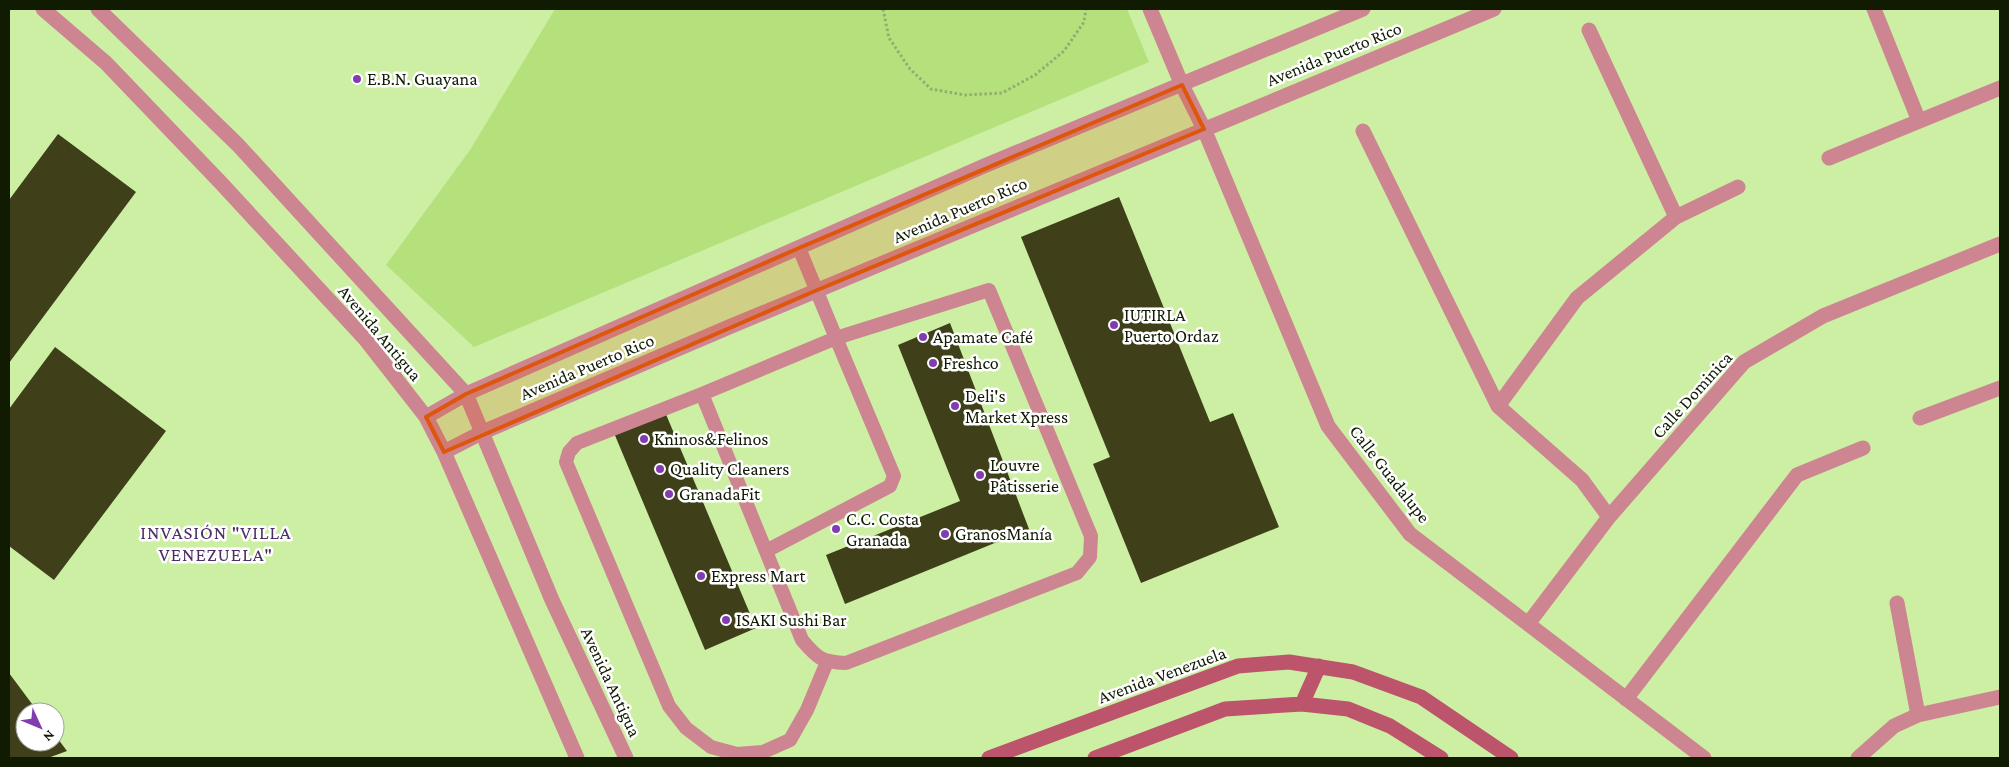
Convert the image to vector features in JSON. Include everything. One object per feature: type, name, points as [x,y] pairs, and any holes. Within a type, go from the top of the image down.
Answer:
[{"type":"street","name":"Avenida Antigua","points":[[42,9],[106,63],[221,183],[365,339],[426,417],[444,452],[577,758]]},
{"type":"street","name":"Avenida Antigua","points":[[98,9],[238,145],[466,394],[552,600],[626,758]]},
{"type":"street","name":"Calle Guadalupe","points":[[1150,9],[1182,85],[1204,129],[1328,426],[1410,534],[1704,758]]},
{"type":"street","name":"Avenida Puerto Rico","points":[[426,417],[466,394],[984,166],[1363,9]]},
{"type":"street","name":"Avenida Puerto Rico","points":[[444,452],[483,432],[815,291],[1494,9]]},
{"type":"street","points":[[1874,9],[1919,121]]},
{"type":"street","points":[[1590,30],[1676,217]]},
{"type":"street","points":[[1829,158],[2000,88]]},
{"type":"street","points":[[1363,131],[1498,406],[1582,480],[1609,517]]},
{"type":"street","points":[[1498,406],[1577,298],[1676,217],[1738,187]]},
{"type":"street","name":"Calle Dominica","points":[[1528,624],[1609,517],[1744,362],[1823,316],[2000,244]]},
{"type":"street","points":[[1920,418],[2000,388]]},
{"type":"street","points":[[1626,699],[1797,475],[1863,448]]},
{"type":"street","points":[[1897,603],[1918,715]]},
{"type":"street","name":"Avenida Venezuela","points":[[989,758],[1238,666],[1289,662],[1353,672],[1420,697],[1511,758]]},
{"type":"street","points":[[1302,704],[1318,666]]},
{"type":"street","points":[[1858,758],[1894,726],[1918,715],[2000,697]]},
{"type":"street","points":[[1095,758],[1225,709],[1302,704],[1348,709],[1390,726],[1441,758]]},
{"type":"lane","points":[[766,551],[890,486],[894,476],[798,248]]},
{"type":"lane","points":[[702,394],[802,640],[814,654],[827,662],[846,663],[1076,572],[1090,557],[1091,536],[989,290],[836,338],[702,394],[577,443],[568,452],[566,462],[669,706],[686,728],[711,747],[738,754],[764,752],[790,740],[806,710],[827,662]]},
{"type":"path","points":[[883,9],[889,38],[910,69],[932,89],[965,95],[1002,93],[1035,75],[1064,51],[1084,22],[1086,9]]},
{"type":"highlighted area","points":[[1182,85],[1204,129],[815,291],[444,452],[426,417],[466,394],[799,248]]},
{"type":"green space","points":[[555,9],[1127,9],[1149,62],[474,347],[386,265],[470,150]]},
{"type":"building","points":[[58,134],[136,192],[9,363],[9,200]]},
{"type":"building","name":"IUTIRLA Puerto Ordaz","points":[[1119,197],[1210,422],[1233,413],[1279,527],[1141,583],[1093,464],[1110,457],[1021,237]]},
{"type":"building","points":[[950,323],[1029,529],[845,604],[826,555],[960,501],[898,345]]},
{"type":"building","points":[[55,347],[166,431],[54,580],[9,546],[9,409]]},
{"type":"building","points":[[665,412],[756,628],[705,650],[614,433]]},
{"type":"building","points":[[9,673],[31,702],[15,702],[15,752],[64,752],[48,758],[9,758]]},
{"type":"place","name":"E.B.N. Guayana","points":[[357,79]]},
{"type":"place","name":"IUTIRLA Puerto Ordaz","points":[[1114,325]]},
{"type":"place","name":"Apamate Café","points":[[923,337]]},
{"type":"place","name":"Freshco","points":[[933,363]]},
{"type":"place","name":"Deli's Market Xpress","points":[[955,406]]},
{"type":"place","name":"Kninos&Felinos","points":[[644,439]]},
{"type":"place","name":"Quality Cleaners","points":[[660,469]]},
{"type":"place","name":"Louvre Pâtisserie","points":[[980,475]]},
{"type":"place","name":"GranadaFit","points":[[669,494]]},
{"type":"place","name":"C.C. Costa Granada","points":[[836,529]]},
{"type":"place","name":"GranosManía","points":[[945,534]]},
{"type":"place","name":"Express Mart","points":[[701,576]]},
{"type":"place","name":"ISAKI Sushi Bar","points":[[726,620]]},
{"type":"district","name":"INVASIÓN \"VILLA VENEZUELA\"","points":[[216,543]]}]
